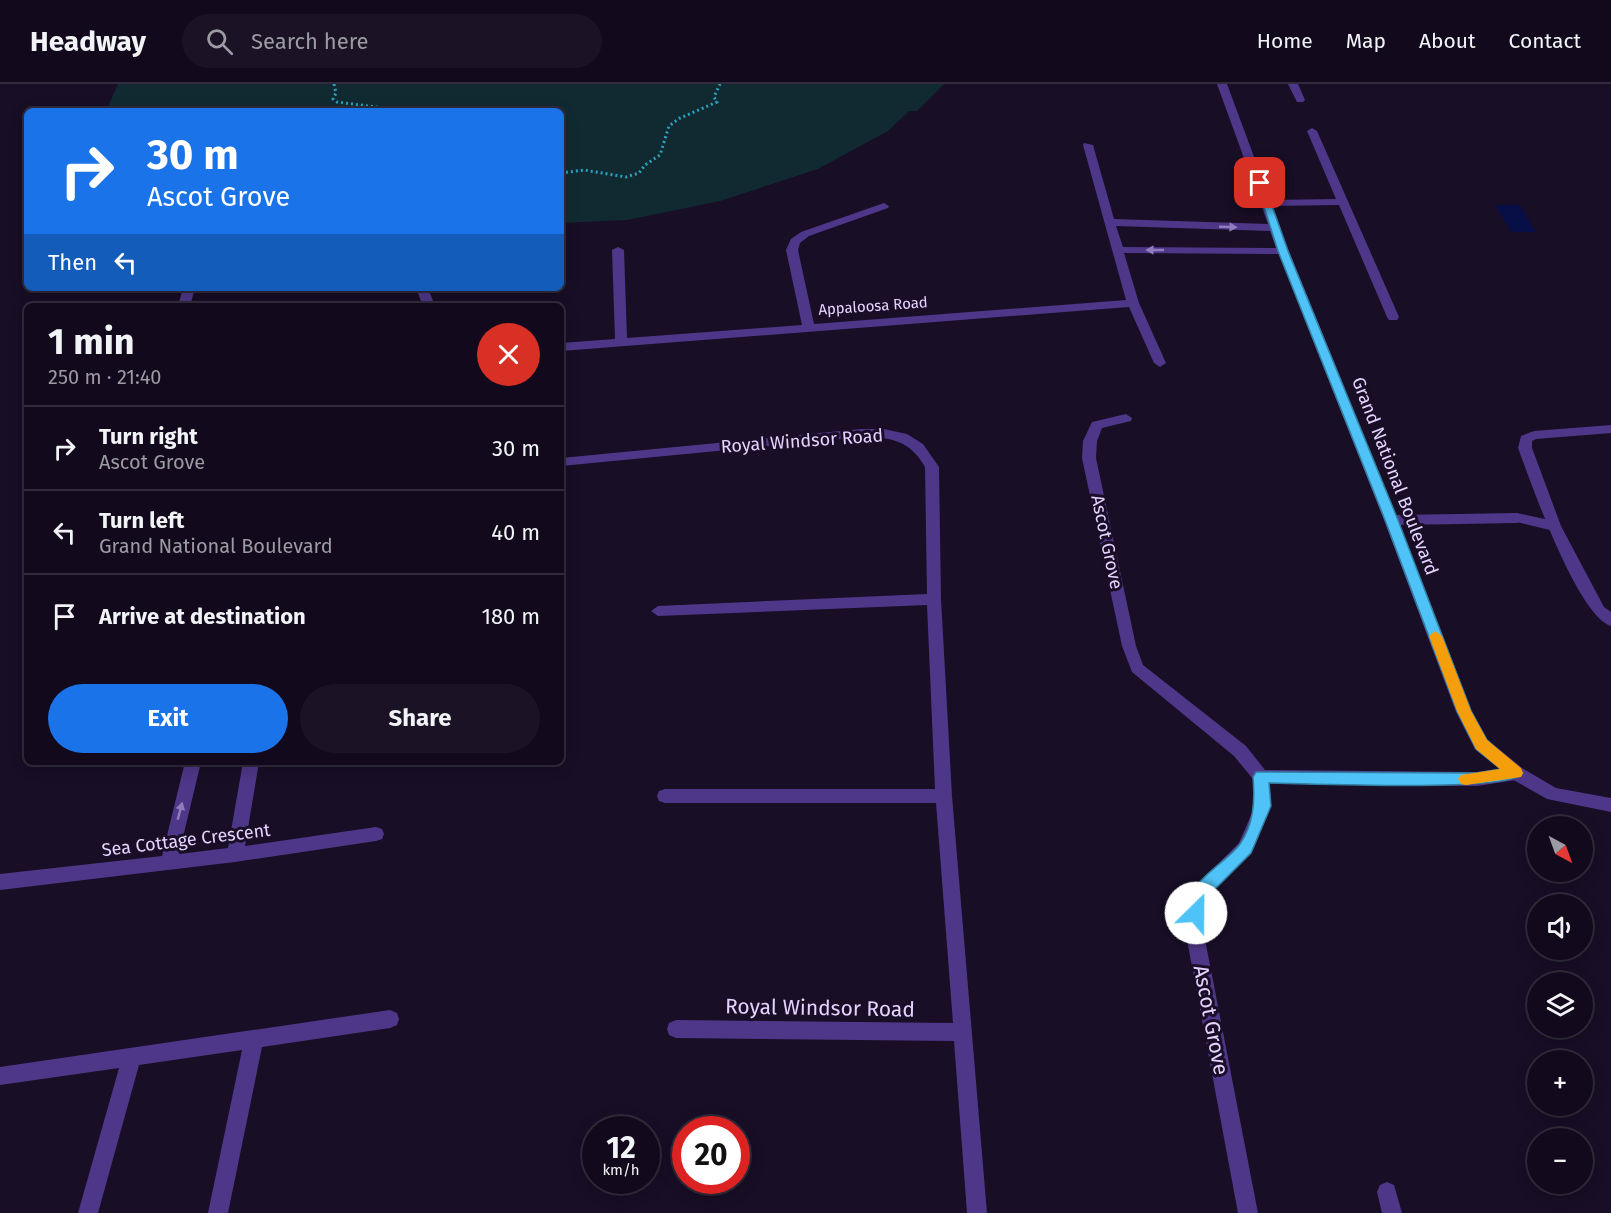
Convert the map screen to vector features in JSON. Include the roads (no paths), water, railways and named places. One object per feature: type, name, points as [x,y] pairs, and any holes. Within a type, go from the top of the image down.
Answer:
[{"type":"street","name":"Grand National Boulevard","points":[[1222,84],[1283,251],[1391,520],[1464,711],[1481,744],[1516,773],[1553,794],[1611,805]]},
{"type":"street","points":[[1293,84],[1300,100]]},
{"type":"street","points":[[1312,131],[1393,317]]},
{"type":"street","points":[[1088,145],[1133,303],[1160,363]]},
{"type":"street","points":[[1267,203],[1342,202]]},
{"type":"street","points":[[808,326],[792,250],[795,242],[805,234],[884,206]]},
{"type":"street","points":[[1109,222],[1276,228]]},
{"type":"street","points":[[618,250],[621,341]]},
{"type":"street","points":[[1117,250],[1283,251]]},
{"type":"street","name":"Appaloosa Road","points":[[564,347],[808,326],[1133,303]]},
{"type":"street","name":"Ascot Grove","points":[[1126,418],[1097,425],[1090,441],[1089,458],[1129,646],[1137,669],[1240,751],[1261,777],[1263,806],[1246,848],[1197,896],[1194,929],[1248,1213]]},
{"type":"street","points":[[1611,429],[1534,435],[1526,439],[1525,448],[1554,526],[1599,610],[1611,620]]},
{"type":"street","name":"Royal Windsor Road","points":[[564,462],[861,433],[885,433],[910,438],[925,452],[932,467],[934,599],[944,796],[977,1213]]},
{"type":"street","points":[[1391,520],[1518,518],[1554,526]]},
{"type":"street","points":[[658,611],[934,599]]},
{"type":"street","points":[[169,861],[192,765]]},
{"type":"street","points":[[235,855],[250,765]]},
{"type":"street","points":[[1261,777],[1477,779],[1516,773]]},
{"type":"street","points":[[665,795],[944,796]]},
{"type":"street","name":"Sea Cottage Crescent","points":[[0,882],[235,855],[376,834]]},
{"type":"street","points":[[0,1076],[390,1019]]},
{"type":"street","name":"Royal Windsor Road","points":[[676,1029],[964,1032]]},
{"type":"street","points":[[218,1213],[254,1039]]},
{"type":"street","points":[[88,1213],[132,1056]]},
{"type":"street","points":[[1387,1192],[1392,1213]]}]
